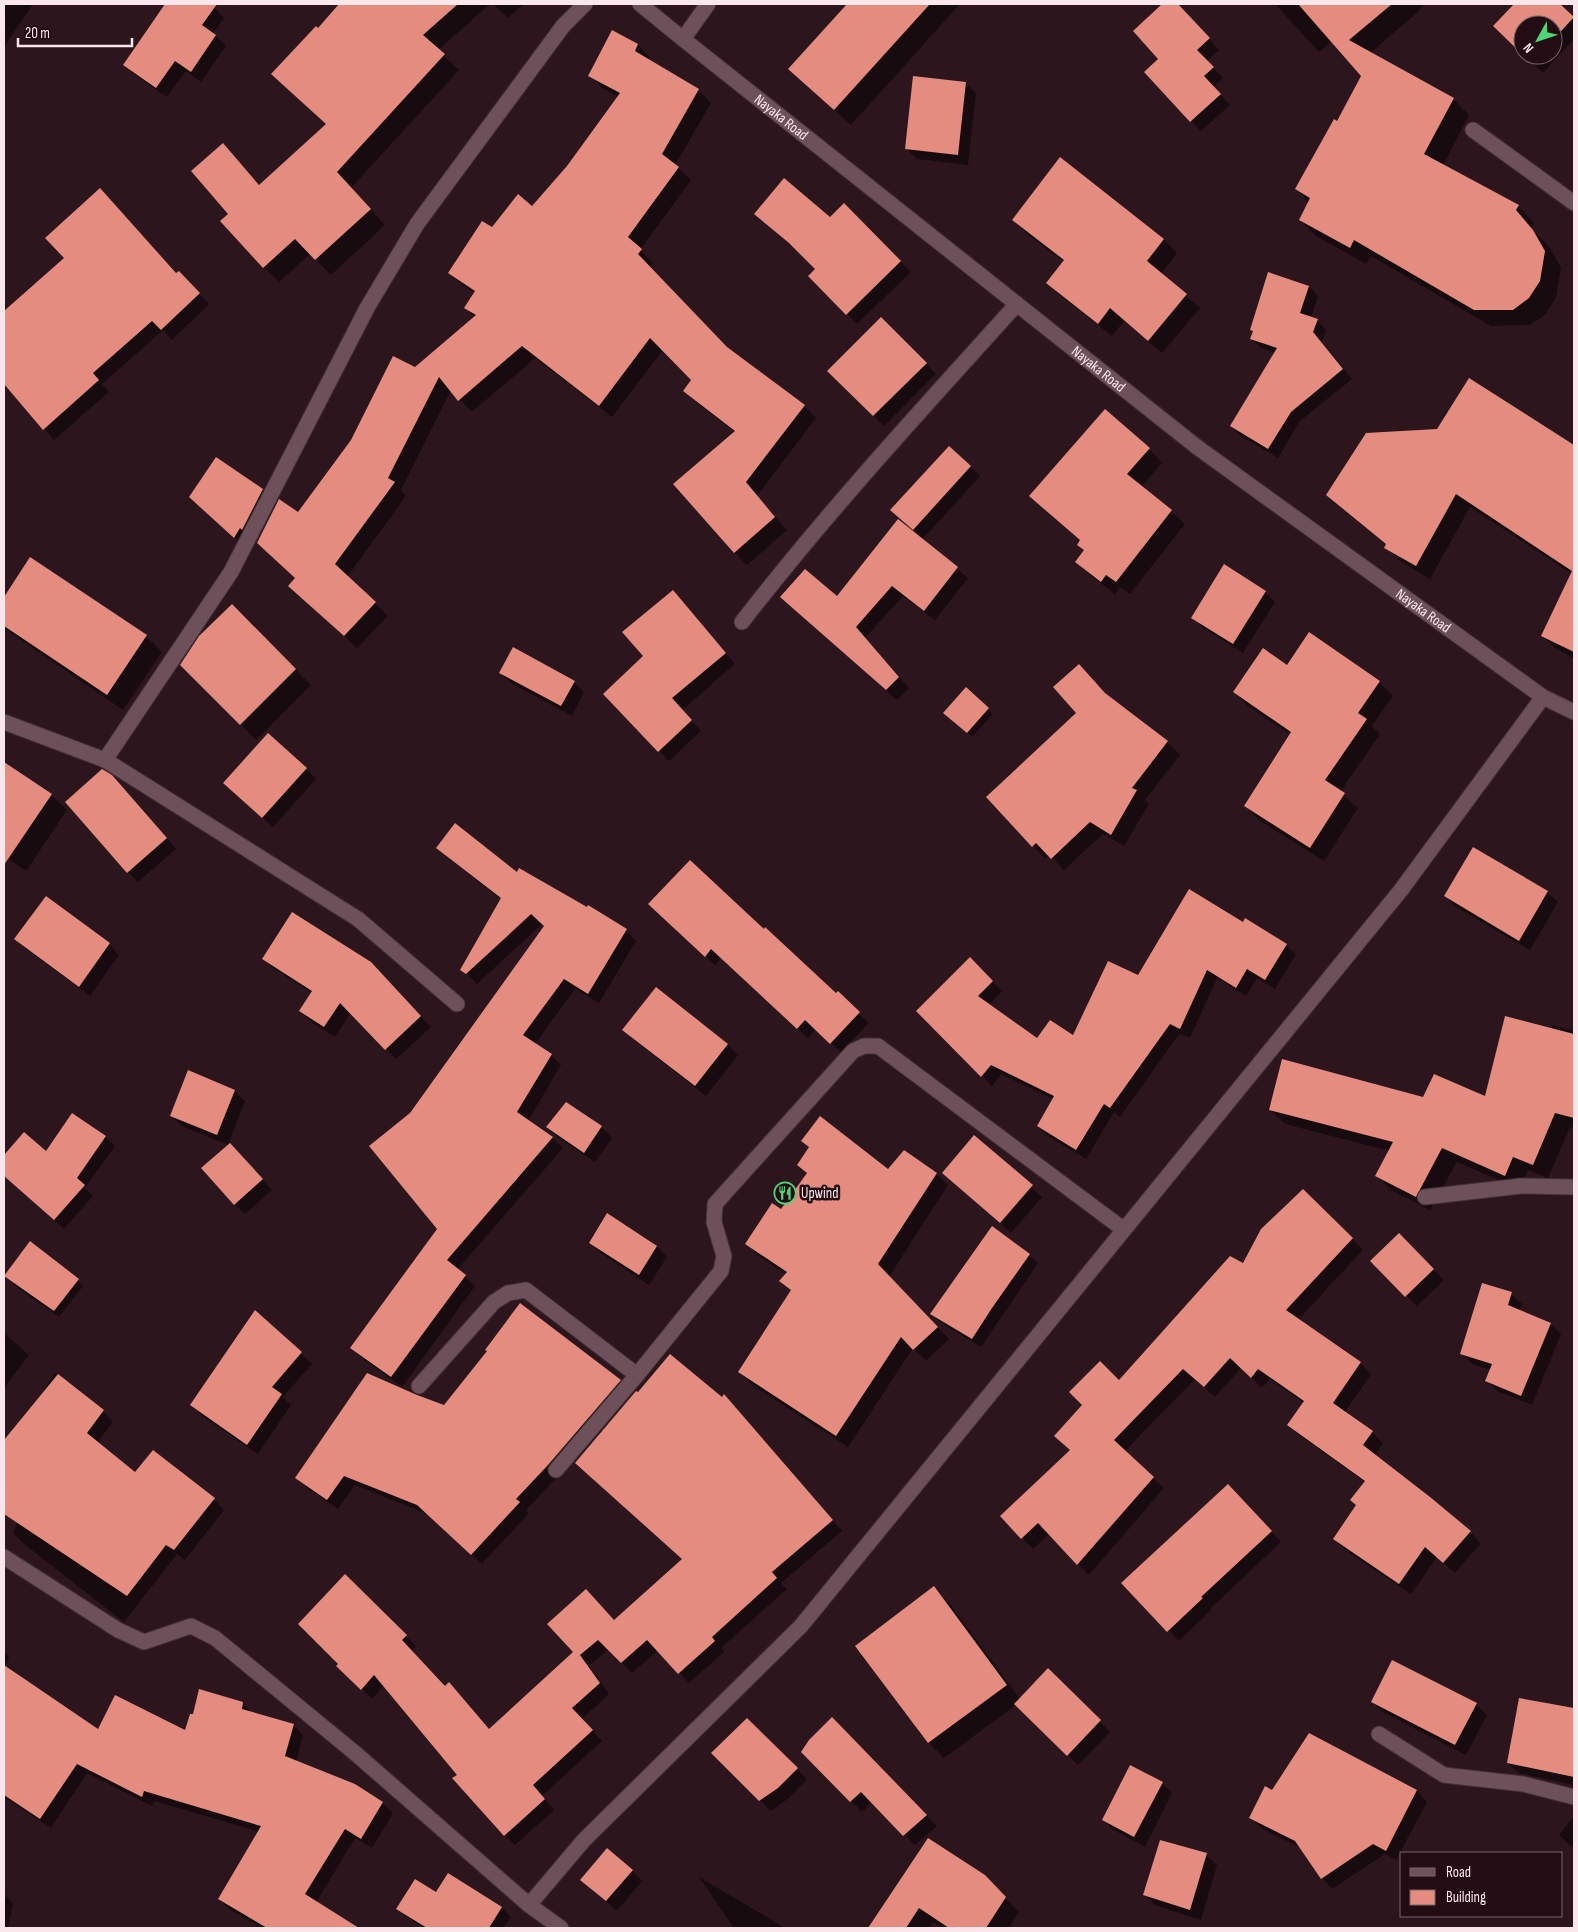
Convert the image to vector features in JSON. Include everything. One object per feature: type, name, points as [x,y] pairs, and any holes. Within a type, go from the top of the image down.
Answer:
[{"type":"street","points":[[105,760],[231,572],[367,308],[417,224],[563,26],[586,4]]},
{"type":"street","name":"Nayaka Road","points":[[640,4],[1197,447],[1543,697],[1574,712]]},
{"type":"street","points":[[683,39],[708,4]]},
{"type":"street","points":[[1473,130],[1574,203]]},
{"type":"street","points":[[742,622],[777,577],[896,438],[1017,304]]},
{"type":"street","points":[[528,1905],[584,1840],[800,1626],[1401,890],[1543,697]]},
{"type":"street","points":[[4,722],[105,760],[358,919],[458,1004]]},
{"type":"street","points":[[556,1470],[637,1375],[721,1271],[724,1256],[714,1222],[715,1204],[853,1051],[864,1046],[878,1046],[1123,1229]]},
{"type":"street","points":[[1425,1197],[1521,1186],[1574,1187]]},
{"type":"street","points":[[419,1386],[494,1302],[508,1292],[526,1290],[637,1375]]},
{"type":"street","points":[[4,1557],[118,1630],[144,1642],[191,1626],[216,1638],[355,1753],[528,1905],[561,1928]]},
{"type":"street","points":[[1378,1734],[1444,1775],[1523,1784],[1574,1797]]},
{"type":"building","points":[[165,4],[217,4],[202,25],[216,35],[191,72],[175,61],[156,88],[123,65]]},
{"type":"building","points":[[339,4],[458,4],[423,35],[445,54],[337,172],[371,209],[315,260],[295,239],[263,268],[220,221],[228,214],[191,171],[223,143],[259,185],[326,124],[271,74],[316,26],[318,28]]},
{"type":"building","points":[[847,4],[930,4],[834,110],[788,69]]},
{"type":"building","points":[[1162,4],[1178,4],[1210,38],[1197,50],[1214,67],[1204,76],[1221,94],[1190,122],[1144,72],[1158,59],[1133,31]]},
{"type":"building","points":[[1298,4],[1392,4],[1349,40],[1454,98],[1424,154],[1519,205],[1516,210],[1533,230],[1545,251],[1540,281],[1529,298],[1513,310],[1474,310],[1354,240],[1350,248],[1299,220],[1310,198],[1295,189],[1334,119],[1337,121],[1361,76]]},
{"type":"building","points":[[1514,4],[1560,4],[1574,17],[1563,29],[1563,15],[1513,15],[1513,45],[1493,26]]},
{"type":"building","points":[[612,30],[638,44],[635,51],[699,89],[662,154],[679,167],[628,237],[642,249],[638,254],[727,347],[805,405],[746,482],[775,517],[734,553],[673,484],[735,431],[683,391],[691,380],[650,338],[599,406],[522,346],[458,401],[439,377],[388,478],[395,482],[335,564],[376,602],[344,636],[288,586],[295,578],[257,543],[279,499],[298,512],[351,440],[393,356],[415,367],[476,315],[464,308],[475,291],[448,273],[482,221],[492,227],[518,194],[532,206],[567,166],[620,93],[588,76]]},
{"type":"building","points":[[913,76],[966,82],[958,155],[905,149]]},
{"type":"building","points":[[1060,157],[1164,239],[1147,261],[1187,294],[1148,341],[1110,308],[1098,324],[1046,283],[1064,260],[1012,220]]},
{"type":"building","points":[[784,178],[830,217],[844,203],[901,261],[846,315],[808,276],[815,269],[789,243],[754,214]]},
{"type":"building","points":[[100,188],[176,273],[179,271],[200,293],[161,330],[152,321],[93,373],[99,380],[43,430],[4,384],[4,311],[64,258],[45,238]]},
{"type":"building","points":[[1268,272],[1309,286],[1300,313],[1318,319],[1313,332],[1343,369],[1291,412],[1268,449],[1230,426],[1277,348],[1250,339],[1253,331],[1250,330]]},
{"type":"building","points":[[881,317],[927,363],[873,416],[827,371]]},
{"type":"building","points":[[1469,378],[1574,445],[1574,652],[1541,636],[1572,571],[1456,494],[1416,566],[1384,548],[1386,544],[1326,495],[1366,433],[1437,429]]},
{"type":"building","points":[[1105,409],[1150,448],[1127,474],[1172,510],[1116,582],[1106,575],[1101,582],[1075,562],[1084,550],[1077,545],[1080,540],[1029,496]]},
{"type":"building","points":[[949,446],[971,466],[913,530],[890,510]]},
{"type":"building","points":[[216,457],[263,489],[242,530],[240,528],[234,538],[189,497]]},
{"type":"building","points":[[898,519],[958,567],[924,611],[892,586],[856,627],[899,677],[886,690],[780,597],[805,569],[837,596]]},
{"type":"building","points":[[30,557],[147,635],[107,695],[4,626],[4,597]]},
{"type":"building","points":[[1224,564],[1266,591],[1233,644],[1191,618]]},
{"type":"building","points":[[673,590],[726,653],[672,698],[692,720],[658,752],[603,694],[643,656],[622,632]]},
{"type":"building","points":[[232,604],[296,669],[240,725],[180,665],[199,636]]},
{"type":"building","points":[[1309,632],[1380,681],[1358,713],[1367,719],[1325,780],[1345,793],[1310,848],[1244,806],[1291,732],[1233,692],[1263,648],[1287,665]]},
{"type":"building","points":[[513,647],[575,681],[561,706],[499,673]]},
{"type":"building","points":[[1079,664],[1105,693],[1168,741],[1132,788],[1137,790],[1111,835],[1090,822],[1051,859],[1036,843],[1032,847],[986,797],[1076,713],[1053,687]]},
{"type":"building","points":[[966,687],[989,708],[967,733],[943,713]]},
{"type":"building","points":[[268,733],[307,768],[262,818],[223,783]]},
{"type":"building","points":[[4,762],[52,794],[4,865]]},
{"type":"building","points":[[102,769],[112,775],[167,838],[127,873],[65,802]]},
{"type":"building","points":[[455,823],[517,872],[519,868],[587,907],[588,905],[627,929],[588,994],[564,979],[523,1035],[552,1054],[517,1112],[553,1137],[447,1260],[466,1275],[391,1377],[350,1348],[437,1229],[369,1146],[410,1113],[544,926],[531,914],[466,974],[460,970],[501,898],[436,848]]},
{"type":"building","points":[[1473,847],[1548,891],[1519,941],[1444,896]]},
{"type":"building","points":[[690,860],[764,929],[765,927],[836,993],[838,991],[860,1012],[830,1044],[805,1020],[797,1029],[711,949],[705,957],[648,904]]},
{"type":"building","points":[[1189,889],[1243,922],[1245,918],[1287,944],[1265,980],[1247,969],[1236,988],[1207,970],[1180,1029],[1170,1024],[1110,1108],[1104,1104],[1076,1150],[1037,1126],[1054,1096],[991,1065],[981,1077],[916,1011],[970,957],[993,981],[978,996],[1037,1038],[1050,1020],[1073,1035],[1108,961],[1138,975]]},
{"type":"building","points":[[46,896],[110,943],[79,987],[14,939]]},
{"type":"building","points":[[292,912],[371,962],[421,1016],[385,1050],[340,1003],[324,1027],[299,1011],[312,991],[262,959]]},
{"type":"building","points":[[656,987],[728,1044],[695,1086],[622,1030]]},
{"type":"building","points":[[1505,1016],[1574,1034],[1574,1118],[1555,1113],[1533,1165],[1513,1157],[1505,1176],[1442,1148],[1416,1197],[1375,1176],[1393,1142],[1269,1110],[1282,1059],[1423,1097],[1434,1074],[1485,1096]]},
{"type":"building","points":[[188,1070],[235,1090],[217,1135],[170,1116]]},
{"type":"building","points":[[566,1102],[602,1126],[584,1153],[546,1127]]},
{"type":"building","points":[[72,1113],[106,1136],[77,1178],[85,1185],[54,1220],[4,1176],[4,1155],[24,1132],[46,1151]]},
{"type":"building","points":[[820,1116],[888,1169],[904,1150],[937,1173],[878,1264],[938,1327],[913,1350],[901,1337],[836,1436],[738,1372],[791,1290],[779,1281],[787,1272],[745,1244],[772,1203],[781,1209],[807,1173],[797,1165],[809,1147],[801,1141]]},
{"type":"building","points":[[974,1135],[1033,1185],[1000,1223],[942,1173]]},
{"type":"building","points":[[230,1143],[263,1179],[234,1205],[201,1168]]},
{"type":"building","points":[[1303,1189],[1353,1238],[1286,1310],[1361,1362],[1333,1403],[1373,1431],[1363,1445],[1471,1531],[1443,1563],[1425,1547],[1399,1584],[1333,1539],[1356,1505],[1350,1500],[1365,1481],[1287,1425],[1304,1401],[1258,1369],[1251,1378],[1230,1358],[1204,1387],[1183,1369],[1114,1440],[1154,1477],[1077,1565],[1038,1523],[1021,1539],[1000,1516],[1070,1450],[1054,1436],[1082,1405],[1069,1392],[1100,1361],[1119,1380],[1230,1256],[1243,1263],[1261,1229]]},
{"type":"building","points":[[607,1213],[657,1246],[639,1275],[589,1243]]},
{"type":"building","points":[[992,1226],[1030,1254],[972,1339],[930,1314]]},
{"type":"building","points":[[1399,1233],[1434,1269],[1405,1297],[1370,1261]]},
{"type":"building","points":[[30,1241],[79,1279],[54,1311],[4,1276]]},
{"type":"building","points":[[1482,1283],[1512,1292],[1508,1305],[1551,1323],[1521,1396],[1485,1381],[1492,1364],[1460,1354]]},
{"type":"building","points":[[520,1303],[621,1380],[516,1499],[520,1502],[471,1555],[417,1505],[344,1476],[327,1500],[295,1478],[367,1373],[444,1405],[487,1351],[485,1350]]},
{"type":"building","points":[[255,1310],[302,1352],[272,1387],[282,1394],[247,1445],[190,1405]]},
{"type":"building","points":[[670,1354],[722,1397],[724,1394],[833,1520],[772,1572],[777,1578],[712,1637],[715,1641],[678,1674],[647,1640],[621,1663],[598,1640],[580,1655],[600,1683],[572,1708],[593,1730],[533,1785],[545,1799],[504,1836],[452,1778],[457,1775],[374,1675],[361,1690],[336,1666],[338,1664],[298,1624],[345,1574],[407,1635],[402,1640],[445,1686],[449,1682],[489,1729],[573,1652],[547,1624],[586,1589],[614,1620],[682,1559],[575,1463]]},
{"type":"building","points":[[58,1374],[104,1410],[87,1433],[135,1472],[153,1450],[215,1498],[174,1550],[166,1545],[127,1596],[4,1514],[4,1440]]},
{"type":"building","points":[[1228,1484],[1272,1531],[1201,1597],[1203,1598],[1167,1632],[1121,1583]]},
{"type":"building","points":[[934,1586],[1007,1685],[928,1743],[855,1646]]},
{"type":"building","points":[[1392,1660],[1477,1703],[1455,1745],[1371,1702]]},
{"type":"building","points":[[4,1665],[98,1729],[115,1695],[185,1730],[190,1714],[193,1714],[199,1689],[243,1702],[242,1709],[294,1724],[285,1756],[355,1784],[383,1802],[361,1839],[345,1829],[305,1894],[359,1928],[267,1928],[218,1899],[261,1826],[144,1791],[142,1797],[77,1764],[40,1819],[4,1795]]},
{"type":"building","points":[[1048,1668],[1101,1720],[1067,1756],[1014,1704]]},
{"type":"building","points":[[1519,1698],[1574,1708],[1574,1777],[1507,1763]]},
{"type":"building","points":[[832,1717],[927,1815],[903,1836],[861,1792],[850,1802],[801,1752],[809,1740]]},
{"type":"building","points":[[747,1718],[798,1768],[778,1788],[759,1801],[711,1753]]},
{"type":"building","points":[[1309,1733],[1417,1790],[1386,1851],[1373,1844],[1321,1879],[1295,1841],[1249,1818],[1265,1786],[1272,1790]]},
{"type":"building","points":[[1130,1765],[1163,1782],[1134,1837],[1102,1820]]},
{"type":"building","points":[[928,1838],[985,1875],[1006,1897],[986,1928],[949,1928],[919,1908],[906,1928],[868,1928]]},
{"type":"building","points":[[1160,1840],[1207,1853],[1190,1910],[1143,1895]]},
{"type":"building","points":[[607,1848],[633,1870],[606,1901],[580,1880]]},
{"type":"building","points":[[448,1873],[502,1907],[489,1928],[427,1928],[396,1909],[415,1879],[436,1892]]},
{"type":"place","name":"Upwind","points":[[785,1193]]}]
